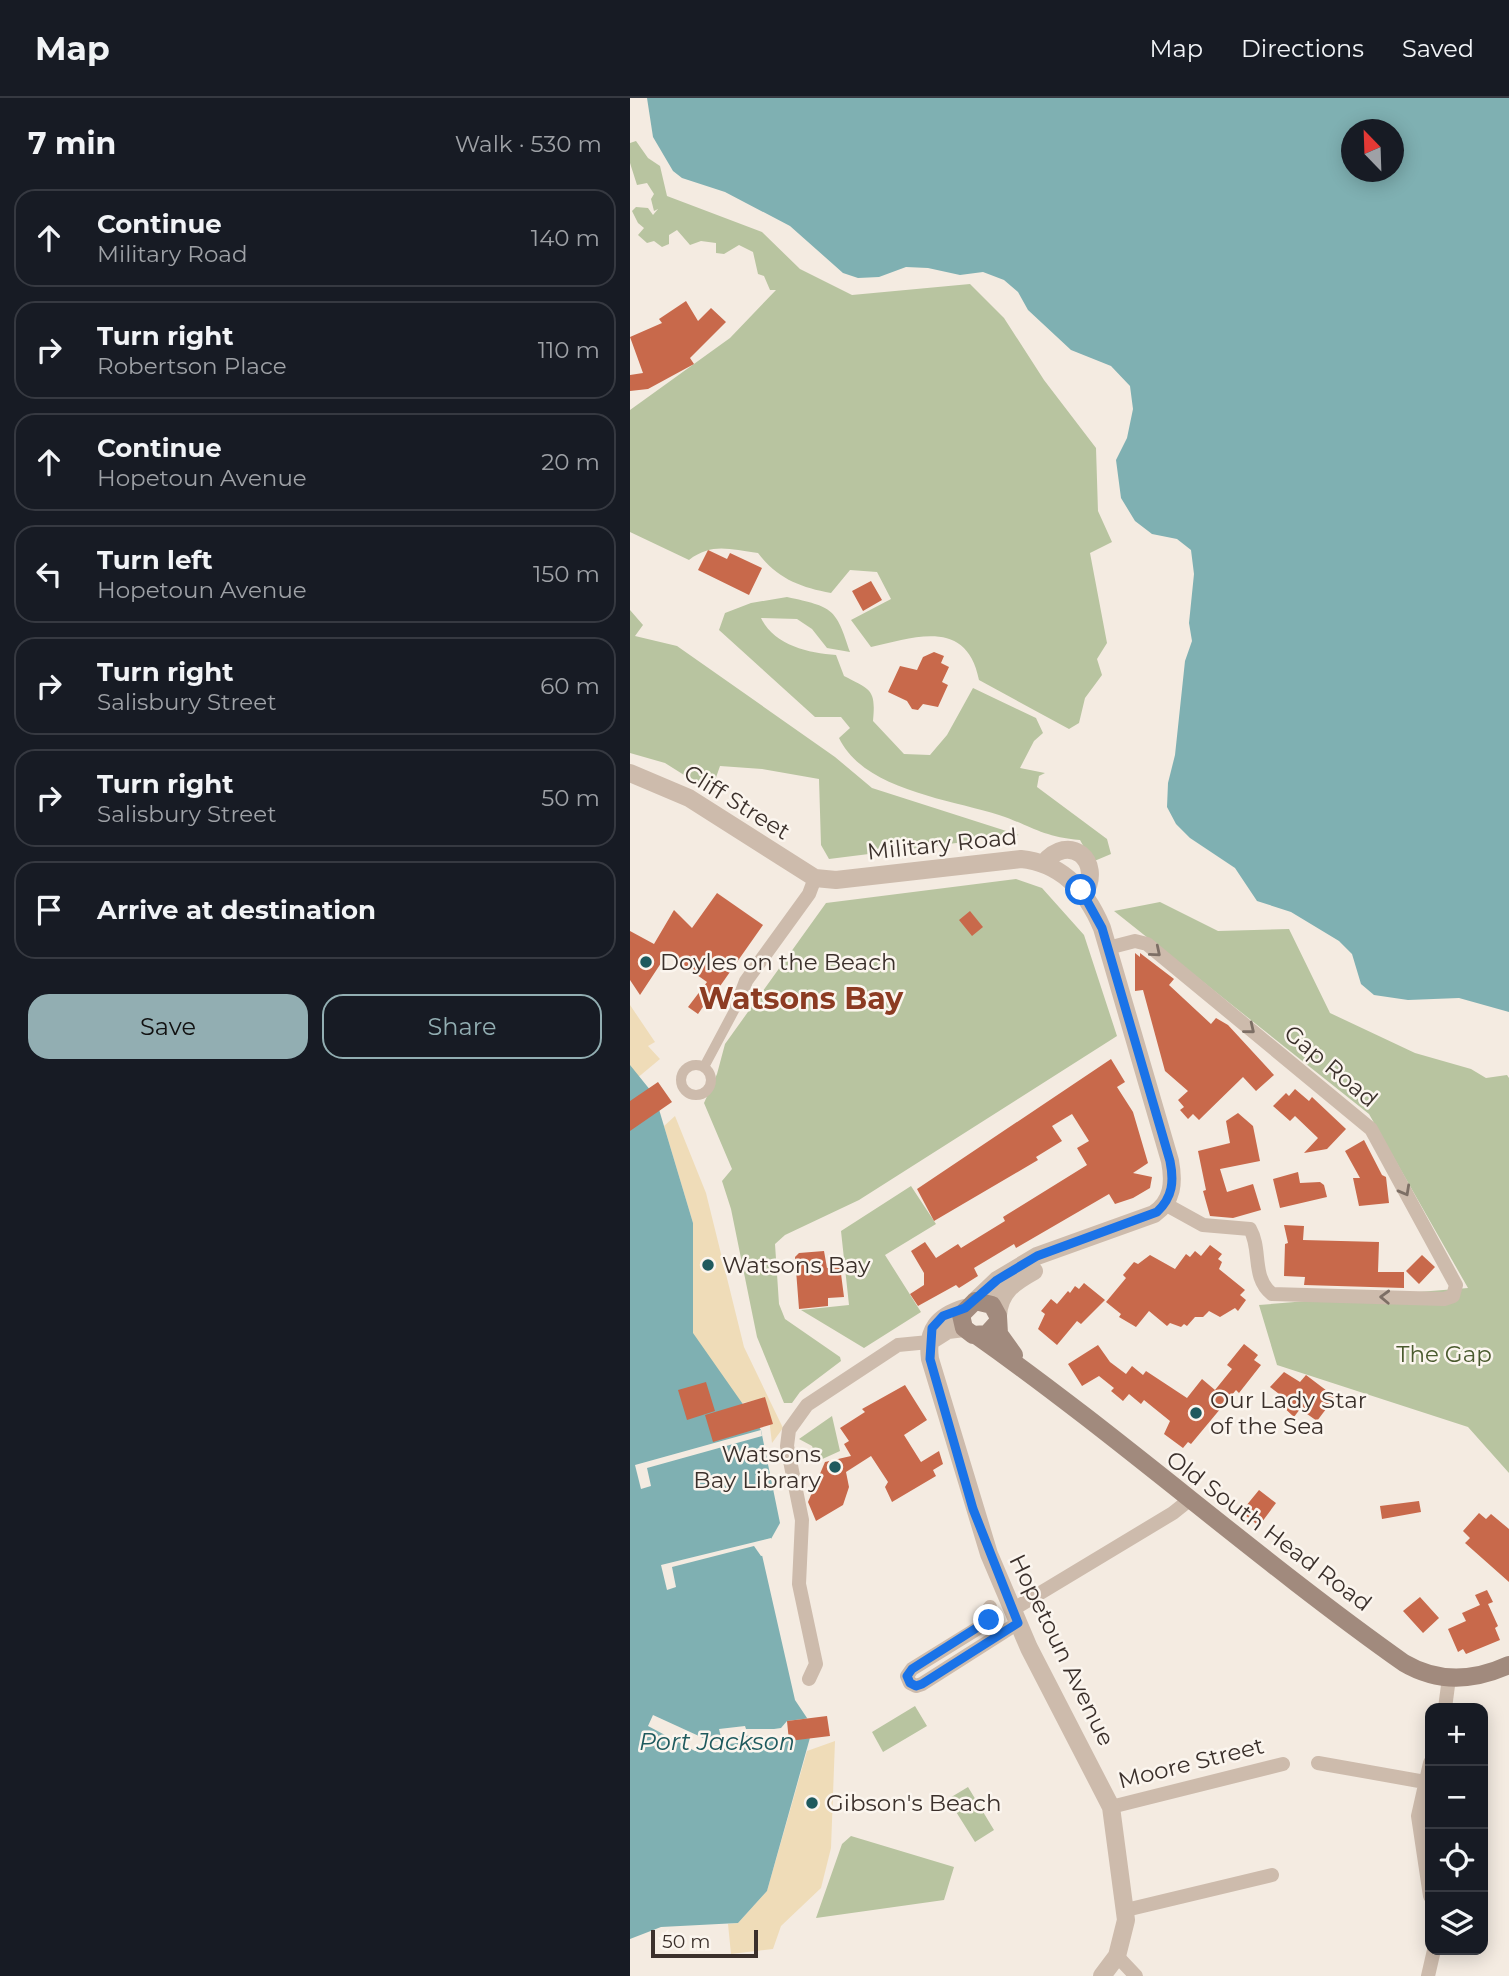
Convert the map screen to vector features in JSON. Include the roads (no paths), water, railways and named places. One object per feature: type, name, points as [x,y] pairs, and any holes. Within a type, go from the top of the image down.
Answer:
[{"type":"main road","points":[[989,1303],[997,1319],[989,1333],[970,1332],[961,1318],[970,1304],[989,1303]]},
{"type":"main road","name":"Old South Head Road","points":[[997,1319],[999,1334],[1021,1365]]},
{"type":"main road","name":"Old South Head Road","points":[[970,1332],[1021,1365],[1188,1501],[1404,1663],[1423,1673],[1449,1678],[1488,1674],[1509,1665]]},
{"type":"street","name":"Cliff Street","points":[[630,774],[675,791],[815,878]]},
{"type":"street","points":[[1049,858],[1070,849],[1086,858],[1090,877],[1084,894]]},
{"type":"street","name":"Military Road","points":[[815,878],[836,880],[1049,858],[1084,894],[1096,912],[1108,947],[1170,1161],[1173,1183],[1165,1204]]},
{"type":"street","points":[[704,1067],[737,1005],[746,981],[809,894],[815,878]]},
{"type":"street","name":"Gap Road","points":[[1108,947],[1135,941],[1147,944],[1371,1129],[1456,1285],[1453,1296],[1444,1299],[1272,1294],[1263,1287],[1250,1229],[1203,1225],[1165,1204]]},
{"type":"street","points":[[929,1342],[936,1322],[970,1304],[1011,1271],[1037,1256],[1150,1216],[1165,1204]]},
{"type":"street","points":[[997,1319],[1000,1299],[1010,1287],[1044,1266],[1057,1251]]},
{"type":"street","points":[[809,1679],[816,1664],[799,1584],[802,1520],[787,1446],[789,1430],[807,1405],[898,1345],[929,1342],[948,1330],[970,1332]]},
{"type":"street","name":"Hopetoun Avenue","points":[[929,1342],[933,1371],[973,1509],[1015,1617],[1111,1807],[1126,1910],[1125,1931],[1116,1955],[1102,1976]]},
{"type":"street","points":[[989,1607],[988,1622],[912,1669],[907,1676],[910,1683],[916,1686],[922,1684],[1015,1617],[1188,1501]]},
{"type":"street","points":[[1446,1703],[1449,1678]]},
{"type":"street","points":[[1318,1763],[1425,1782],[1418,1816],[1429,1892]]},
{"type":"street","name":"Moore Street","points":[[1111,1807],[1283,1764]]},
{"type":"street","points":[[1126,1910],[1272,1875]]},
{"type":"street","points":[[1116,1955],[1136,1976]]},
{"type":"street","points":[[1428,1976],[1433,1955]]},
{"type":"water","points":[[647,98],[1509,98],[1509,1012],[1459,998],[1408,1000],[1374,995],[1361,984],[1352,954],[1339,941],[1291,912],[1257,901],[1235,868],[1190,838],[1176,824],[1167,807],[1168,783],[1175,755],[1185,661],[1192,641],[1189,623],[1194,574],[1191,550],[1177,539],[1152,534],[1135,521],[1121,498],[1116,460],[1127,438],[1133,409],[1130,386],[1111,366],[1071,350],[1028,310],[1018,292],[1004,280],[983,272],[960,275],[928,268],[906,267],[879,277],[858,278],[843,273],[790,226],[725,192],[682,178],[673,171],[653,137]]},
{"type":"water","name":"Port Jackson","points":[[630,1065],[655,1096],[693,1223],[693,1333],[761,1430],[780,1523],[762,1555],[795,1700],[813,1727],[767,1891],[738,1923],[661,1927],[630,1939]]},
{"type":"place","name":"Doyles on the Beach","points":[[646,962]]},
{"type":"place","name":"Watsons Bay","points":[[708,1265]]},
{"type":"place","name":"Our Lady Star of the Sea","points":[[1196,1413]]},
{"type":"place","name":"Watsons Bay Library","points":[[835,1467]]},
{"type":"place","name":"Gibson's Beach","points":[[812,1803]]},
{"type":"district","name":"Watsons Bay","points":[[801,999]]},
{"type":"park label","name":"The Gap","points":[[1444,1354]]}]
